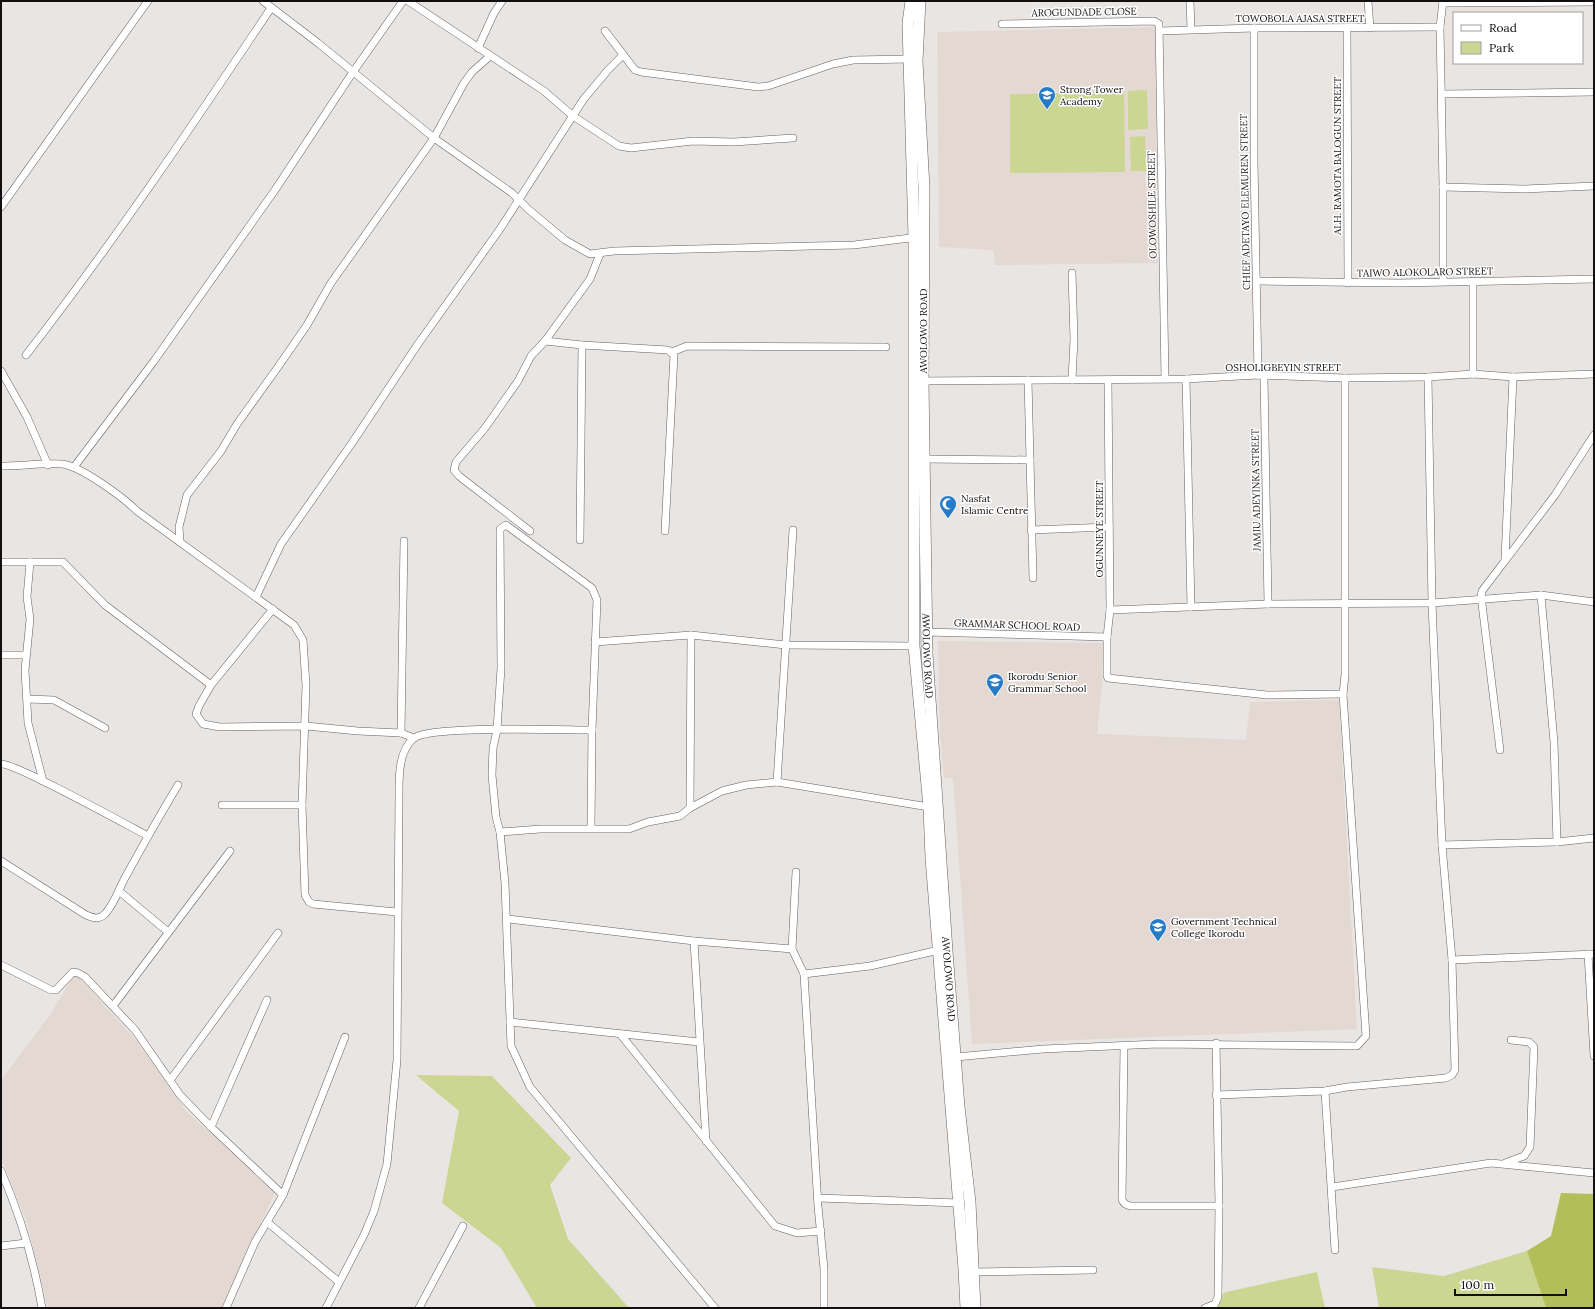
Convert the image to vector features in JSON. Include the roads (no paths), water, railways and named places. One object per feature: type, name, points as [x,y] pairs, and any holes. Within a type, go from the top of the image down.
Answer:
[{"type":"main road","name":"AWOLOWO ROAD","points":[[911,1],[908,23],[909,59],[918,237],[918,381],[914,646],[929,807],[935,838],[956,1057],[975,1272],[975,1308]]},
{"type":"main road","name":"AWOLOWO ROAD","points":[[918,237],[924,188],[917,61],[920,1]]},
{"type":"main road","name":"AWOLOWO ROAD","points":[[918,381],[925,459],[926,632],[939,950],[966,1308]]},
{"type":"street","points":[[1,207],[148,1]]},
{"type":"street","points":[[262,1],[318,43],[434,138],[518,200],[552,230],[578,250],[590,254],[600,254],[614,251],[854,245],[918,237]]},
{"type":"street","points":[[74,467],[154,361],[275,190],[353,72],[403,1]]},
{"type":"street","points":[[408,1],[544,91],[573,116],[619,146],[631,148],[694,141],[734,142],[793,138]]},
{"type":"street","points":[[478,48],[494,13],[502,1]]},
{"type":"street","points":[[1190,1],[1191,29]]},
{"type":"street","points":[[1368,1],[1370,28]]},
{"type":"street","points":[[1443,281],[1442,94],[1440,27],[1443,2],[1594,2]]},
{"type":"street","points":[[26,355],[78,288],[169,160],[271,8]]},
{"type":"street","name":"AROGUNDADE CLOSE","points":[[1002,24],[1154,21],[1159,24],[1160,31]]},
{"type":"street","name":"TOWOBOLA AJASA STREET","points":[[1160,31],[1254,28],[1440,27]]},
{"type":"street","name":"CHIEF ADETAYO ELEMUREN STREET","points":[[1254,28],[1256,281],[1261,376]]},
{"type":"street","name":"ALH. RAMOTA BALOGUN STREET","points":[[1347,28],[1348,283]]},
{"type":"street","points":[[606,31],[635,70],[758,87],[768,86],[833,64],[852,60],[909,59]]},
{"type":"street","name":"OLOWOSHILE STREET","points":[[1160,31],[1165,378]]},
{"type":"street","points":[[256,597],[281,544],[518,200],[573,116],[608,70],[623,55]]},
{"type":"street","points":[[180,542],[179,527],[187,496],[221,451],[237,424],[307,325],[331,283],[434,138],[464,83],[472,72],[490,56]]},
{"type":"street","points":[[1442,94],[1594,92]]},
{"type":"street","points":[[1443,187],[1524,189],[1594,186]]},
{"type":"street","points":[[530,531],[459,476],[454,470],[456,462],[485,428],[518,381],[531,356],[545,341],[590,279],[600,254]]},
{"type":"street","points":[[1072,273],[1074,339],[1072,380]]},
{"type":"street","name":"TAIWO ALOKOLARO STREET","points":[[1256,281],[1348,283],[1594,280]]},
{"type":"street","points":[[1473,281],[1473,374]]},
{"type":"street","points":[[545,341],[582,345],[668,350],[672,352],[687,346],[886,347]]},
{"type":"street","points":[[580,540],[582,345]]},
{"type":"street","points":[[666,531],[674,355],[672,352]]},
{"type":"street","points":[[1,371],[27,417],[48,465]]},
{"type":"street","name":"OSHOLIGBEYIN STREET","points":[[918,381],[1186,379],[1261,376],[1345,378],[1428,377],[1473,374],[1514,377],[1594,374]]},
{"type":"street","name":"JAMIU ADEYINKA STREET","points":[[1261,376],[1268,604]]},
{"type":"street","points":[[1216,1095],[1325,1091],[1347,1087],[1446,1078],[1452,1075],[1455,1070],[1452,960],[1442,845],[1432,603],[1428,377]]},
{"type":"street","points":[[1505,559],[1514,377]]},
{"type":"street","points":[[956,1057],[1043,1049],[1216,1043],[1357,1046],[1366,1036],[1342,694],[1345,675],[1345,378]]},
{"type":"street","points":[[1186,379],[1190,607]]},
{"type":"street","points":[[1028,380],[1032,578]]},
{"type":"street","name":"OGUNNEYE STREET","points":[[1108,380],[1110,610],[1107,637],[1108,678],[1267,695],[1342,694]]},
{"type":"street","points":[[1500,750],[1482,591],[1555,495],[1594,435]]},
{"type":"street","points":[[925,459],[1030,460]]},
{"type":"street","points":[[1,466],[63,464],[74,467],[123,497],[137,511],[294,625],[303,640],[306,726],[302,805],[305,895],[309,902],[397,912]]},
{"type":"street","points":[[591,828],[592,730],[597,600],[592,588],[506,525],[500,529],[501,668],[493,748],[492,775],[496,817],[500,832],[508,919],[510,1022],[512,1046],[530,1087],[715,1308]]},
{"type":"street","points":[[1031,530],[1109,527]]},
{"type":"street","points":[[777,782],[793,530]]},
{"type":"street","points":[[401,733],[404,541]]},
{"type":"street","points":[[1,562],[63,562],[105,605],[211,686]]},
{"type":"street","points":[[30,562],[27,597],[30,619],[26,655],[28,723],[43,781]]},
{"type":"street","points":[[1110,610],[1268,604],[1432,603],[1541,595],[1594,602]]},
{"type":"street","points":[[1541,595],[1554,742],[1557,842]]},
{"type":"street","points":[[273,609],[211,686],[196,714],[204,724],[220,727],[306,726],[401,733],[414,738]]},
{"type":"street","name":"GRAMMAR SCHOOL ROAD","points":[[926,632],[1107,637]]},
{"type":"street","points":[[595,642],[691,635],[786,645],[914,646]]},
{"type":"street","points":[[690,808],[691,635]]},
{"type":"street","points":[[1,655],[26,655]]},
{"type":"street","points":[[28,699],[54,700],[105,728]]},
{"type":"street","points":[[326,1308],[364,1235],[383,1182],[387,1164],[397,1060],[399,776],[404,752],[414,738],[426,732],[592,730]]},
{"type":"street","points":[[1,764],[8,764],[43,781],[148,836]]},
{"type":"street","points":[[500,832],[540,829],[629,829],[648,822],[680,816],[690,808],[722,791],[746,785],[777,782],[929,807]]},
{"type":"street","points":[[1,861],[86,915],[94,918],[105,914],[178,785]]},
{"type":"street","points":[[222,805],[302,805]]},
{"type":"street","points":[[1442,845],[1557,842],[1594,838]]},
{"type":"street","points":[[113,1006],[230,851]]},
{"type":"street","points":[[796,872],[792,949],[804,974],[824,1269],[824,1308]]},
{"type":"street","points":[[119,891],[168,932]]},
{"type":"street","points":[[508,919],[694,942],[792,949]]},
{"type":"street","points":[[171,1079],[278,933]]},
{"type":"street","points":[[694,942],[706,1142]]},
{"type":"street","points":[[804,974],[870,966],[939,950]]},
{"type":"street","points":[[1452,960],[1591,954],[1594,1056]]},
{"type":"street","points":[[1,964],[45,987],[56,990],[68,975],[73,972],[78,973],[93,984],[135,1030],[171,1079],[180,1095],[211,1127],[283,1195]]},
{"type":"street","points":[[211,1127],[267,1000]]},
{"type":"street","points":[[510,1022],[621,1035],[699,1042]]},
{"type":"street","points":[[621,1035],[775,1226],[797,1233],[821,1231]]},
{"type":"street","points":[[226,1308],[237,1280],[267,1222],[283,1195],[345,1037]]},
{"type":"street","points":[[1501,1164],[1524,1156],[1530,1147],[1534,1047],[1529,1042],[1511,1040]]},
{"type":"street","points":[[1205,1308],[1215,1304],[1218,1297],[1219,1206],[1216,1043]]},
{"type":"street","points":[[1124,1046],[1122,1200],[1125,1204],[1130,1206],[1219,1206]]},
{"type":"street","points":[[1325,1091],[1335,1250]]},
{"type":"street","points":[[1332,1187],[1481,1165],[1501,1164],[1594,1173]]},
{"type":"street","points":[[1,1172],[21,1221],[38,1282],[42,1308]]},
{"type":"street","points":[[818,1198],[959,1203]]},
{"type":"street","points":[[267,1222],[339,1282]]},
{"type":"street","points":[[419,1308],[463,1226]]},
{"type":"street","points":[[1,1246],[26,1243]]},
{"type":"street","points":[[975,1272],[1093,1270]]},
{"type":"place","name":"Strong Tower Academy","points":[[1047,110]]},
{"type":"place","name":"Nasfat Islamic Centre","points":[[948,519]]},
{"type":"place","name":"Ikorodu Senior Grammar School","points":[[995,697]]},
{"type":"place","name":"Government Technical College Ikorodu","points":[[1158,942]]}]
